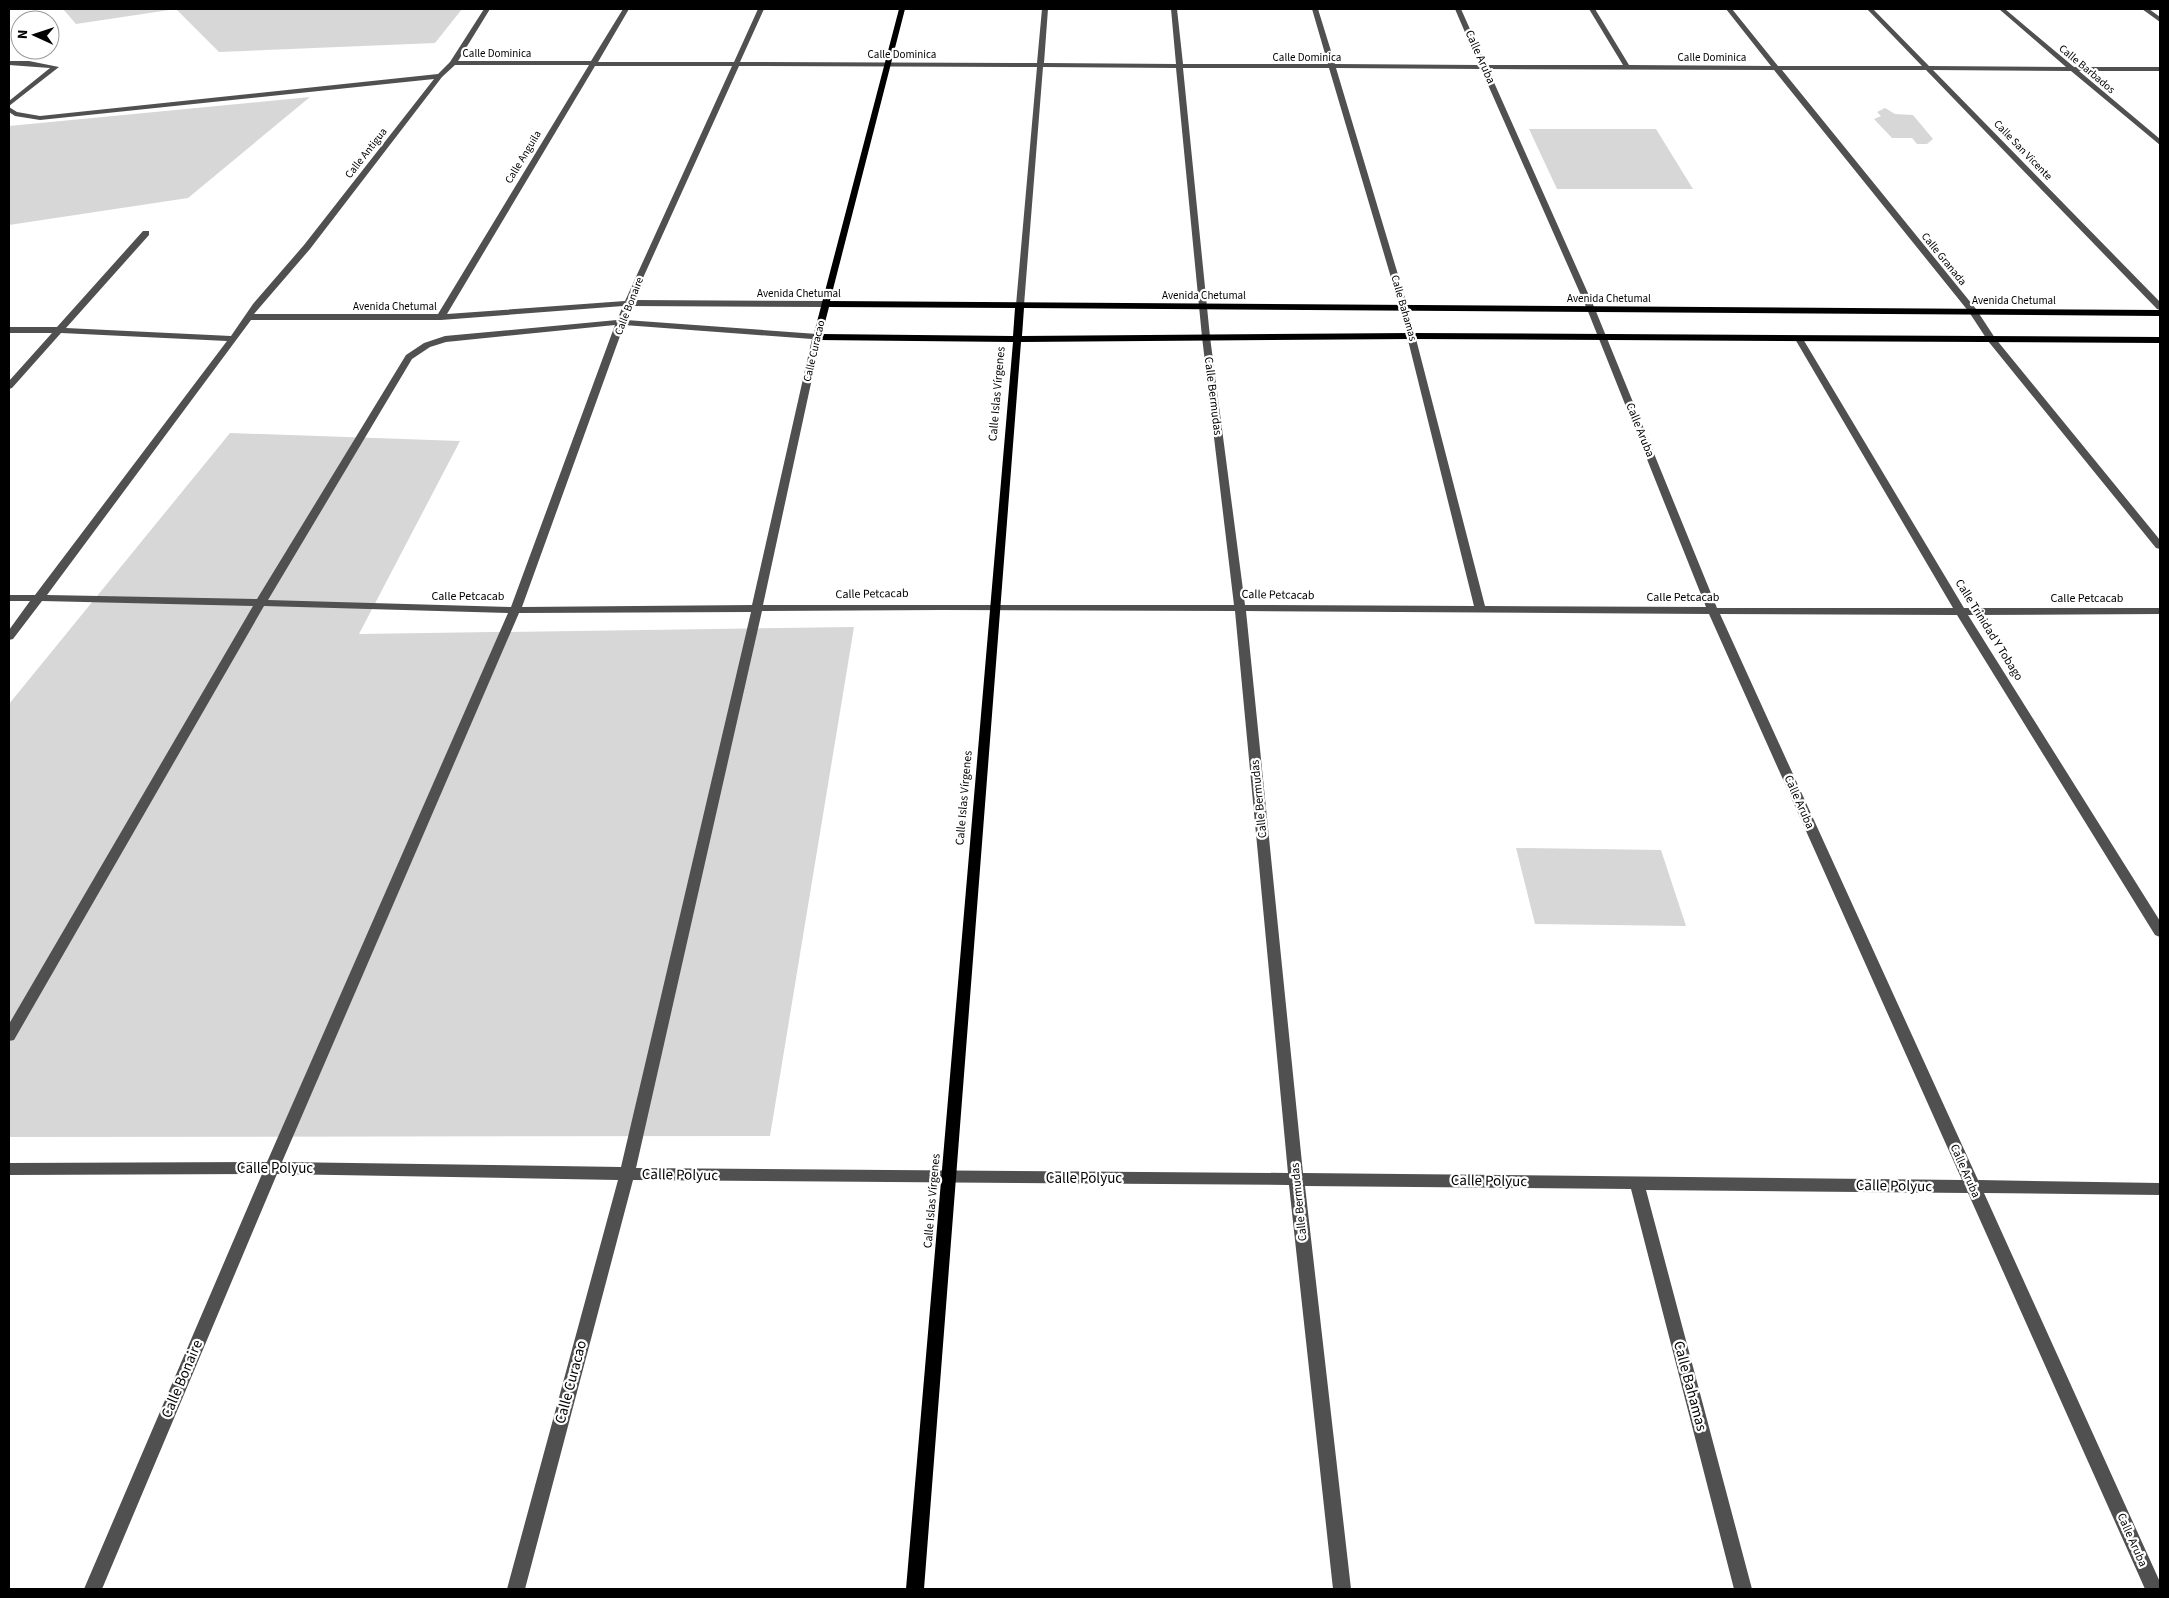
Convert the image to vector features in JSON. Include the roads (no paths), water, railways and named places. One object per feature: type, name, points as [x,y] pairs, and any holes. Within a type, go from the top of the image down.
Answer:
[{"type":"main road","name":"Calle Curacao","points":[[816,337],[902,9]]},
{"type":"main road","name":"Avenida Chetumal","points":[[826,304],[2160,313]]},
{"type":"main road","name":"Calle Islas Vírgenes","points":[[915,1589],[1020,305]]},
{"type":"main road","points":[[816,337],[1016,339],[1412,336],[2160,340]]},
{"type":"street","name":"Calle Antigua","points":[[9,637],[256,306],[307,247],[440,76],[453,63],[487,9]]},
{"type":"street","name":"Calle Anguila","points":[[440,317],[626,9]]},
{"type":"street","name":"Calle Bonaire","points":[[93,1589],[272,1168],[515,610],[628,303],[738,64],[761,9]]},
{"type":"street","name":"Calle Islas Vírgenes","points":[[1020,305],[1045,9]]},
{"type":"street","name":"Calle Bermudas","points":[[1174,9],[1206,337],[1240,608],[1296,1179],[1342,1589]]},
{"type":"street","name":"Calle Bahamas","points":[[1314,9],[1412,336],[1481,610]]},
{"type":"street","name":"Calle Aruba","points":[[1458,9],[1591,309],[1713,611],[2154,1589]]},
{"type":"street","points":[[1592,9],[1627,67]]},
{"type":"street","name":"Calle Granada","points":[[1729,9],[2160,546]]},
{"type":"street","name":"Calle San Vicente","points":[[1870,9],[2160,307]]},
{"type":"street","name":"Calle Barbados","points":[[2002,9],[2160,143]]},
{"type":"street","points":[[2145,9],[2160,20]]},
{"type":"street","points":[[9,63],[29,63],[56,67],[9,104]]},
{"type":"street","name":"Calle Dominica","points":[[453,63],[2160,69]]},
{"type":"street","points":[[9,109],[15,114],[40,118],[440,76]]},
{"type":"street","points":[[9,386],[146,232]]},
{"type":"street","name":"Avenida Chetumal","points":[[248,317],[440,317],[628,303],[826,304]]},
{"type":"street","points":[[9,1036],[260,604],[409,357],[427,345],[445,339],[622,322],[816,337]]},
{"type":"street","points":[[9,330],[59,330],[233,339]]},
{"type":"street","name":"Calle Curacao","points":[[516,1589],[627,1174],[757,609],[816,337]]},
{"type":"street","name":"Calle Trinidad Y Tobago","points":[[1798,339],[1961,612],[2160,932]]},
{"type":"street","name":"Calle Petcacab","points":[[9,598],[395,609],[515,610],[995,606],[1713,611],[2160,611]]},
{"type":"street","name":"Calle Polyuc","points":[[9,1169],[272,1168],[627,1174],[1296,1179],[2160,1189]]},
{"type":"street","name":"Calle Bahamas","points":[[1637,1183],[1743,1589]]}]
